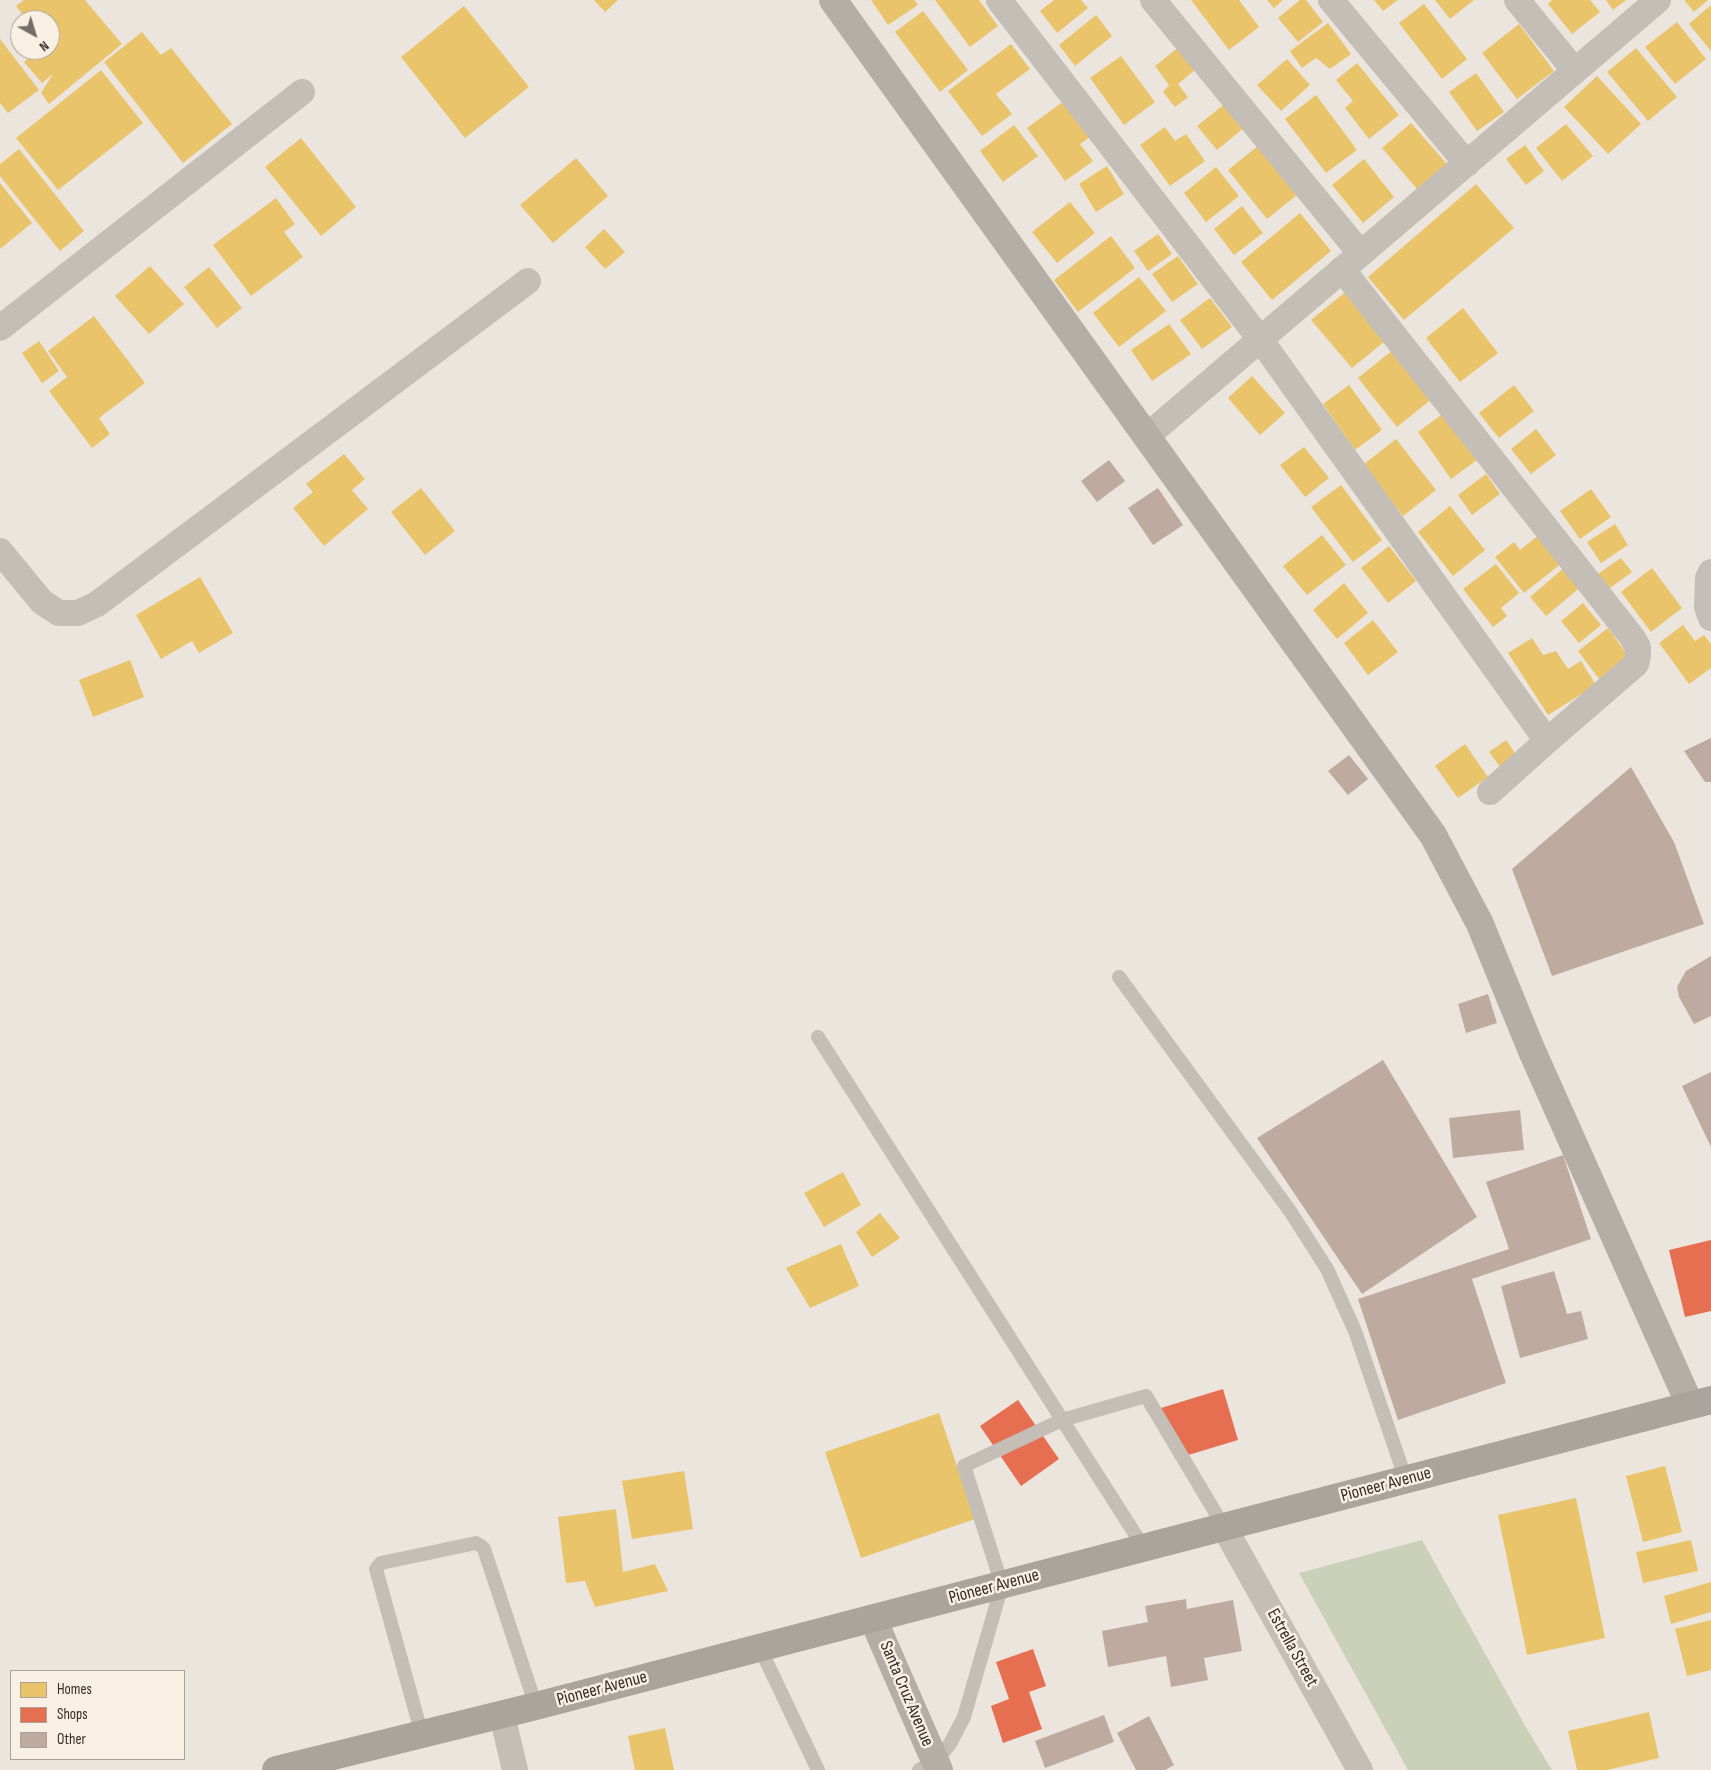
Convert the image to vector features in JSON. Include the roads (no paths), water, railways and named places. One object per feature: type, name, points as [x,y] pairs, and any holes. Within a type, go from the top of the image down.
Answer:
[{"type":"highway","name":"Pioneer Avenue","points":[[276,1770],[502,1715],[1701,1403]]},
{"type":"street","points":[[833,0],[1433,835],[1480,924],[1532,1051],[1701,1403]]},
{"type":"street","points":[[999,0],[1260,339],[1547,741]]},
{"type":"street","points":[[1153,0],[1351,261],[1626,629],[1638,648],[1636,664],[1490,792]]},
{"type":"street","points":[[1331,0],[1467,164]]},
{"type":"street","points":[[1517,0],[1575,71]]},
{"type":"street","points":[[1146,436],[1658,0]]},
{"type":"street","points":[[0,328],[302,92]]},
{"type":"street","points":[[0,551],[42,602],[59,613],[78,613],[97,604],[528,282]]},
{"type":"street","points":[[1711,572],[1708,578],[1707,607],[1711,618]]},
{"type":"street","name":"Estrella Street","points":[[1224,1527],[1360,1770]]},
{"type":"street","name":"Santa Cruz Avenue","points":[[873,1619],[931,1768]]},
{"type":"street","points":[[502,1715],[515,1770]]},
{"type":"lane","points":[[1119,977],[1290,1211],[1327,1269],[1355,1331],[1406,1480]]},
{"type":"lane","points":[[818,1037],[1144,1548]]},
{"type":"lane","points":[[931,1768],[951,1742],[964,1717],[1002,1585],[964,1466],[1062,1420],[1146,1396],[1224,1527]]},
{"type":"lane","points":[[422,1735],[376,1570],[381,1563],[476,1543],[481,1546],[484,1549],[536,1706]]},
{"type":"lane","points":[[760,1648],[818,1770]]}]
